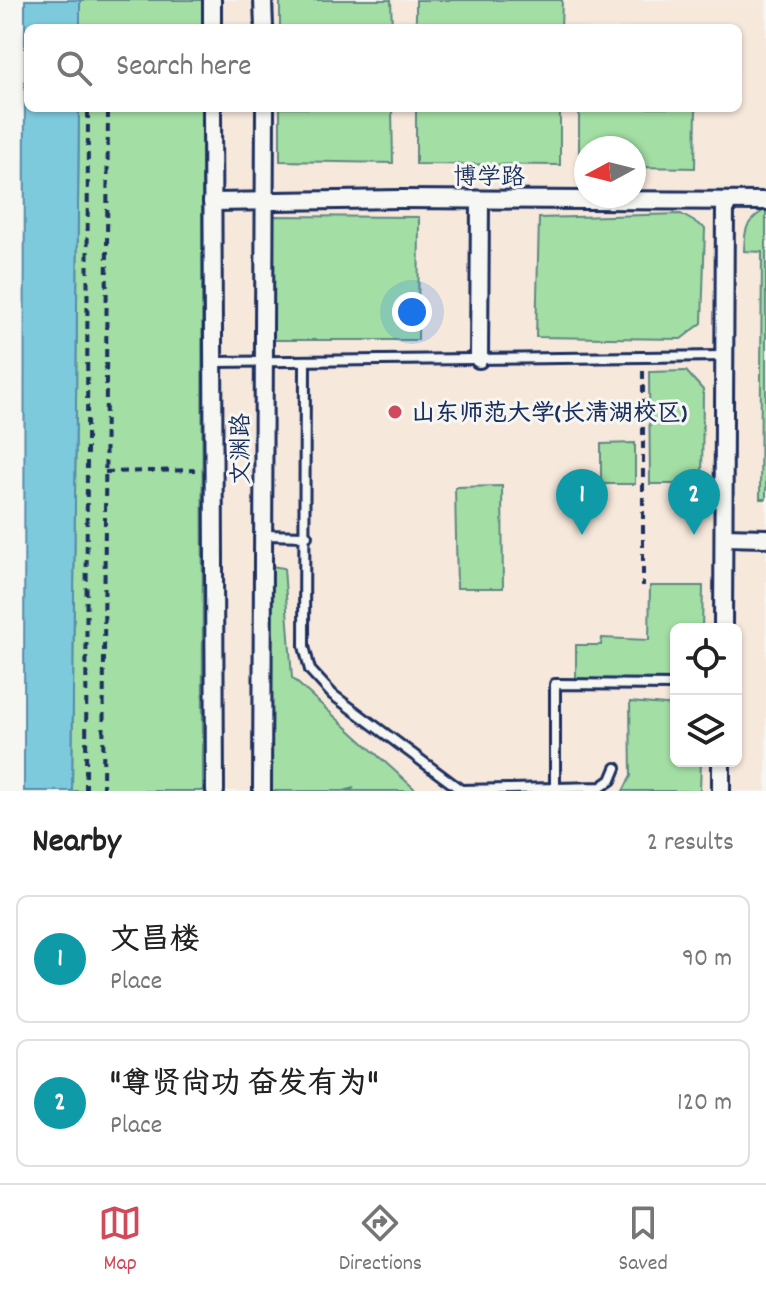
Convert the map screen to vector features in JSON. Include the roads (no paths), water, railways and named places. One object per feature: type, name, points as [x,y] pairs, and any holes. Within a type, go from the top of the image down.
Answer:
[{"type":"street","points":[[212,0],[212,24]]},
{"type":"street","points":[[263,0],[264,24]]},
{"type":"street","name":"文渊路","points":[[212,112],[215,791]]},
{"type":"street","name":"文渊路","points":[[262,791],[265,112]]},
{"type":"street","points":[[479,359],[480,200]]},
{"type":"street","points":[[723,623],[725,201]]},
{"type":"street","name":"博学路","points":[[212,202],[766,201]]},
{"type":"street","points":[[724,537],[766,538]]},
{"type":"street","points":[[721,767],[721,791]]},
{"type":"lane","points":[[213,362],[725,356]]},
{"type":"lane","points":[[305,361],[307,536],[304,646],[310,670],[333,695],[461,790],[601,787],[611,780],[616,768]]},
{"type":"lane","points":[[264,535],[307,536]]},
{"type":"lane","points":[[555,788],[555,684],[670,685]]},
{"type":"water","points":[[25,0],[80,0],[80,24],[25,24]]},
{"type":"water","points":[[25,112],[79,112],[72,791],[24,791]]},
{"type":"place","name":"山东师范大学(长清湖校区)","points":[[395,412]]},
{"type":"place","name":"文昌楼","points":[[582,535]]},
{"type":"place","name":"\"尊贤尚功 奋发有为\"","points":[[694,535]]}]
